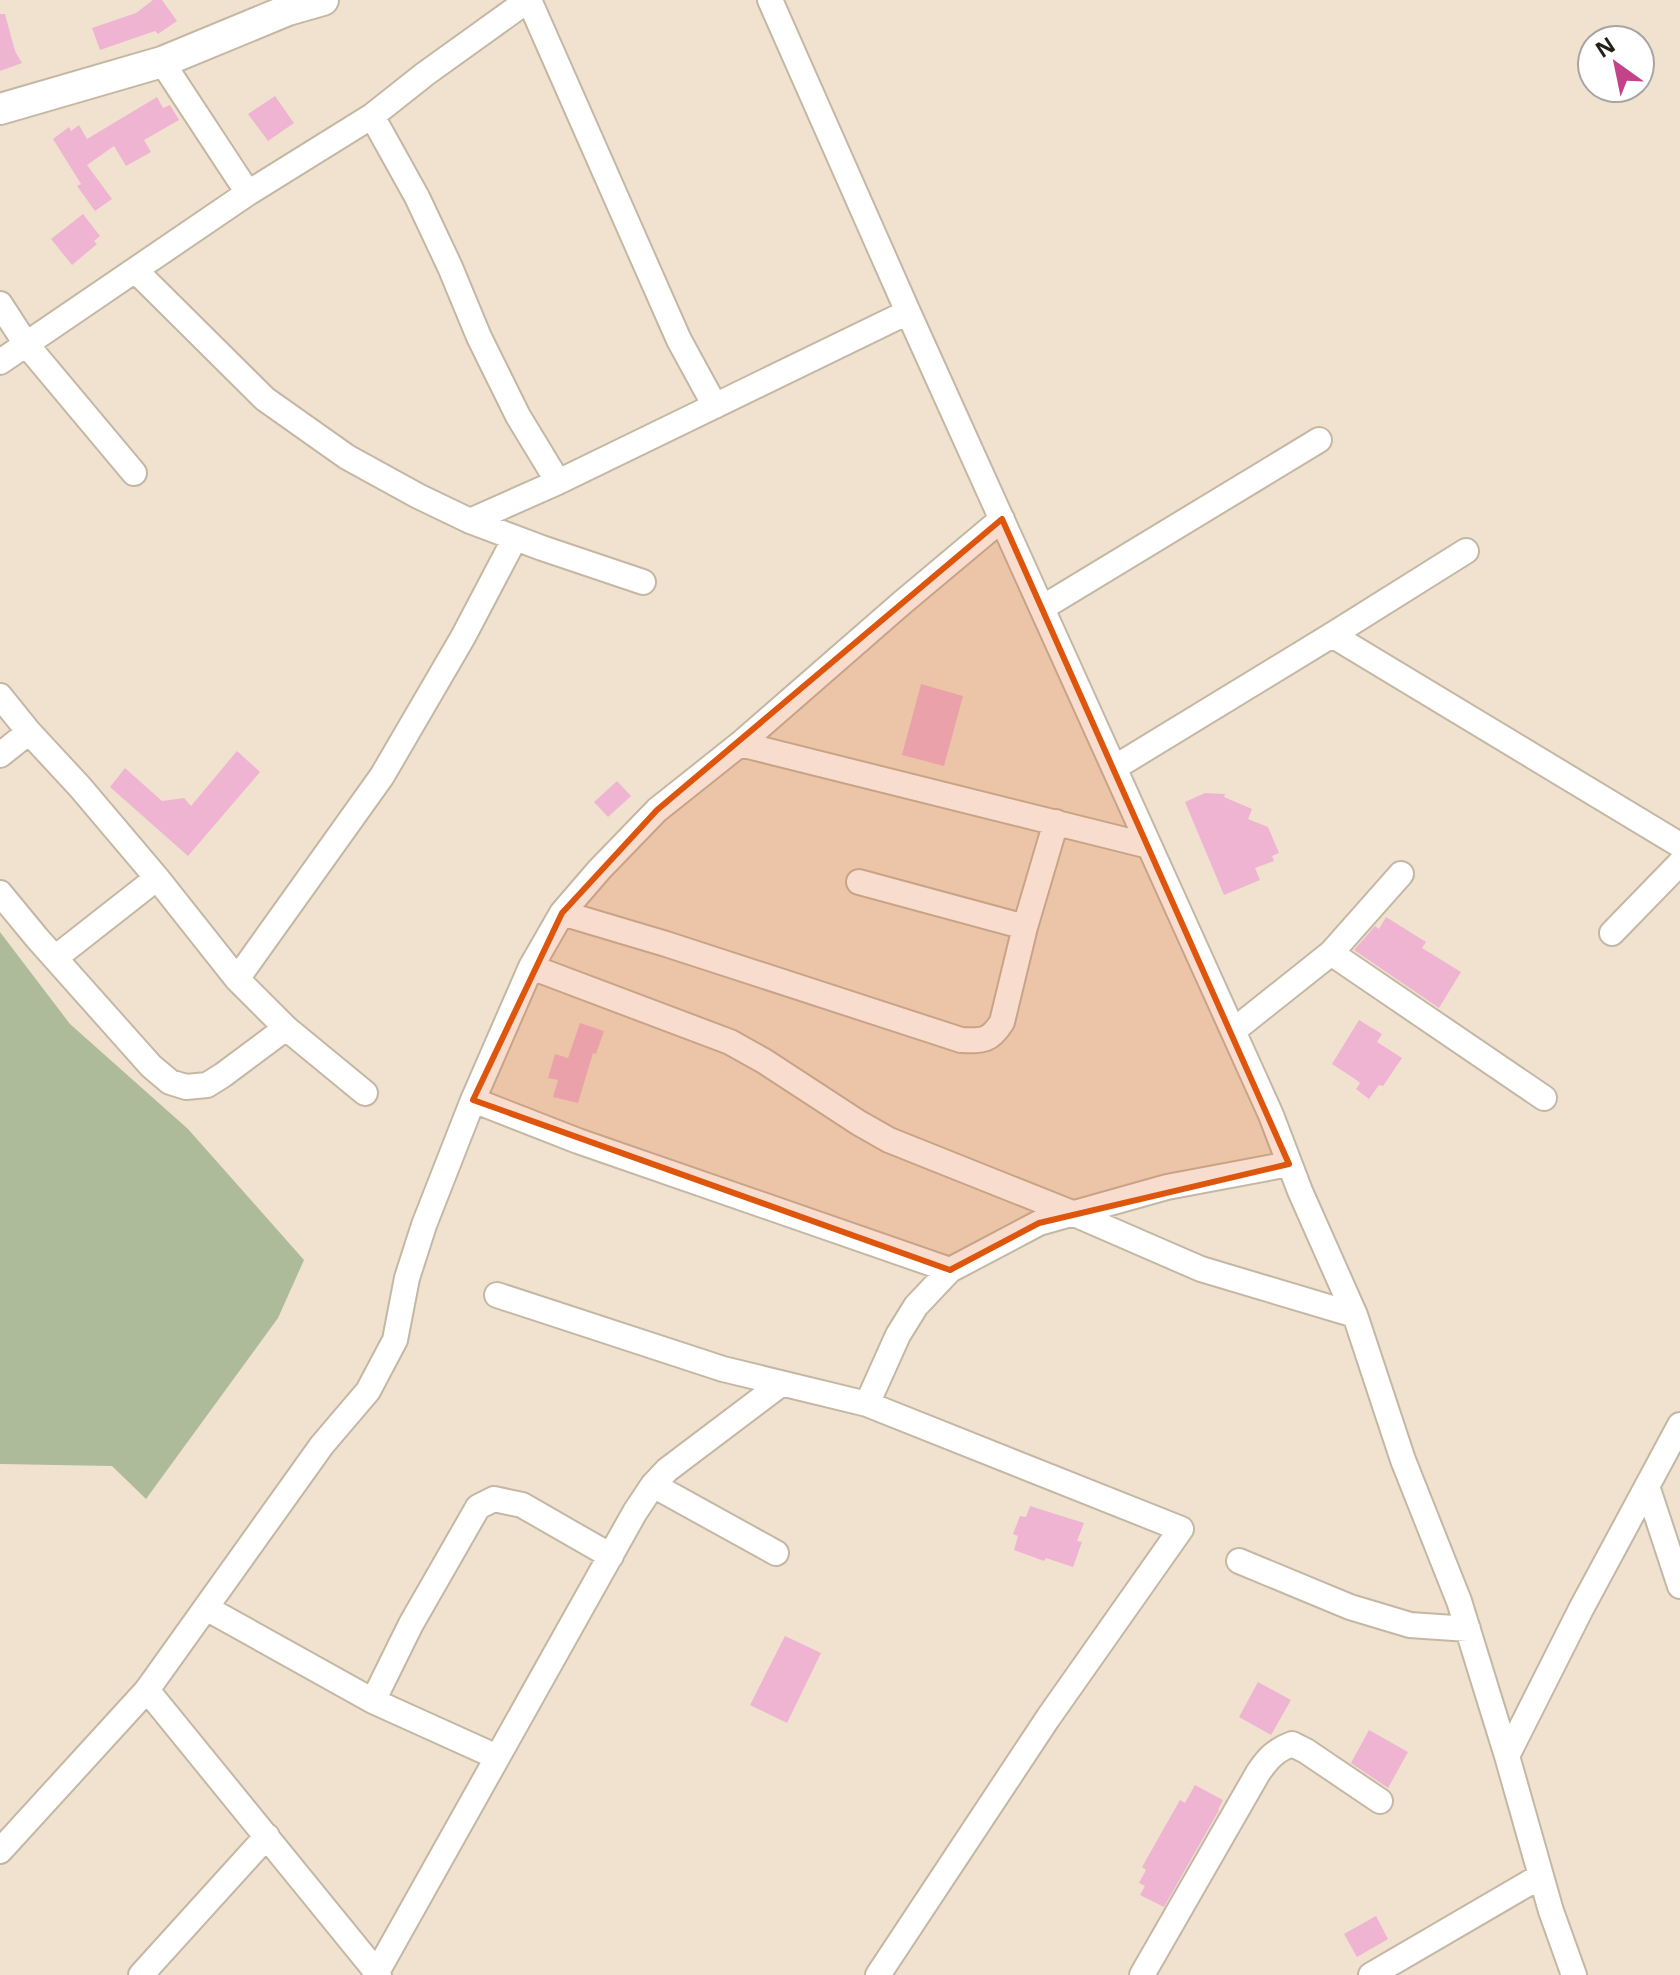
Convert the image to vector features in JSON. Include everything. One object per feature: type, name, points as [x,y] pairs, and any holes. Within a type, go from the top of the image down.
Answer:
[{"type":"street","points":[[0,109],[162,62],[285,5],[323,0]]},
{"type":"street","points":[[0,362],[248,193],[372,116],[528,0],[679,340],[715,406]]},
{"type":"street","points":[[770,0],[1271,1115],[1300,1191],[1355,1315],[1403,1460],[1459,1601],[1551,1911],[1574,1975]]},
{"type":"street","points":[[162,62],[248,193]]},
{"type":"street","points":[[372,116],[417,197],[518,416],[558,482]]},
{"type":"street","points":[[135,270],[265,399],[347,457],[470,521],[643,582]]},
{"type":"street","points":[[0,304],[26,344],[134,473]]},
{"type":"street","points":[[470,521],[558,482],[908,312]]},
{"type":"street","points":[[1042,608],[1319,440]]},
{"type":"street","points":[[0,1851],[147,1690],[322,1445],[368,1391],[395,1340],[407,1278],[424,1225],[473,1100],[531,967],[562,913],[657,810],[740,744],[1002,519]]},
{"type":"street","points":[[237,979],[382,776],[463,637],[515,538]]},
{"type":"street","points":[[1114,768],[1466,551]]},
{"type":"street","points":[[1332,635],[1680,845]]},
{"type":"street","points":[[0,696],[157,878],[237,979],[286,1028],[365,1093]]},
{"type":"street","points":[[0,755],[29,732]]},
{"type":"street","points":[[740,744],[1149,846]]},
{"type":"street","points":[[562,913],[961,1040],[979,1041],[993,1036],[1002,1022],[1025,927],[1056,822]]},
{"type":"street","points":[[1612,933],[1680,863]]},
{"type":"street","points":[[1233,1031],[1331,953],[1401,874]]},
{"type":"street","points":[[55,958],[157,878]]},
{"type":"street","points":[[859,882],[1025,927]]},
{"type":"street","points":[[0,893],[151,1066],[170,1082],[186,1087],[207,1085],[286,1028]]},
{"type":"street","points":[[1331,953],[1544,1098]]},
{"type":"street","points":[[531,967],[730,1042],[889,1140],[1072,1213],[1201,1269],[1355,1315]]},
{"type":"street","points":[[473,1100],[578,1141],[950,1270]]},
{"type":"street","points":[[867,1404],[898,1335],[916,1306],[950,1270],[1039,1223],[1167,1187],[1289,1164]]},
{"type":"street","points":[[497,1295],[723,1369],[867,1404],[1181,1529],[1048,1718],[878,1975]]},
{"type":"street","points":[[147,1690],[378,1973],[635,1512],[653,1485],[667,1470],[781,1384]]},
{"type":"street","points":[[1507,1756],[1581,1609],[1680,1425]]},
{"type":"street","points":[[653,1485],[776,1553]]},
{"type":"street","points":[[1647,1486],[1680,1586]]},
{"type":"street","points":[[373,1701],[411,1624],[478,1507],[494,1499],[522,1505],[611,1556]]},
{"type":"street","points":[[1239,1561],[1350,1607],[1410,1625],[1468,1629]]},
{"type":"street","points":[[206,1608],[373,1701],[497,1757]]},
{"type":"street","points":[[1142,1975],[1258,1773],[1268,1758],[1280,1748],[1292,1744],[1306,1751],[1380,1801]]},
{"type":"street","points":[[141,1975],[267,1836]]},
{"type":"street","points":[[1371,1975],[1541,1876]]},
{"type":"highlighted area","points":[[1002,519],[1289,1164],[1039,1223],[950,1270],[473,1100],[562,913],[657,810]]},
{"type":"green space","points":[[0,932],[70,1024],[188,1129],[304,1260],[278,1318],[146,1499],[112,1466],[0,1464]]},
{"type":"building","points":[[153,0],[162,0],[177,21],[158,34],[155,31],[100,50],[92,28],[136,13]]},
{"type":"building","points":[[0,14],[5,14],[15,51],[22,63],[0,71]]},
{"type":"building","points":[[275,96],[294,123],[268,141],[248,114]]},
{"type":"building","points":[[157,97],[163,108],[170,105],[179,120],[144,140],[151,152],[126,166],[114,146],[87,165],[112,199],[95,211],[77,186],[81,184],[53,139],[69,127],[71,131],[79,125],[87,139]]},
{"type":"building","points":[[83,214],[100,236],[94,241],[97,244],[72,265],[51,239]]},
{"type":"building","points":[[921,684],[963,696],[944,766],[902,755]]},
{"type":"building","points":[[237,751],[260,772],[188,856],[110,787],[125,768],[162,801],[184,798],[191,806]]},
{"type":"building","points":[[617,781],[631,796],[608,817],[594,802]]},
{"type":"building","points":[[1205,793],[1225,794],[1224,797],[1252,809],[1248,819],[1268,827],[1279,853],[1272,856],[1274,861],[1255,868],[1260,880],[1224,895],[1185,802]]},
{"type":"building","points":[[1386,917],[1426,942],[1422,948],[1461,972],[1439,1008],[1354,950],[1375,926],[1379,929]]},
{"type":"building","points":[[1359,1020],[1382,1034],[1377,1042],[1402,1058],[1383,1086],[1379,1085],[1369,1099],[1356,1089],[1360,1083],[1332,1064]]},
{"type":"building","points":[[580,1023],[604,1031],[596,1054],[593,1053],[578,1103],[553,1097],[558,1080],[548,1078],[555,1054],[568,1058]]},
{"type":"building","points":[[1030,1506],[1084,1523],[1077,1541],[1082,1542],[1073,1567],[1014,1550],[1018,1536],[1013,1534],[1020,1516],[1026,1517]]},
{"type":"building","points":[[785,1636],[821,1653],[787,1723],[750,1705]]},
{"type":"building","points":[[1258,1682],[1291,1700],[1271,1735],[1239,1717]]},
{"type":"building","points":[[1369,1730],[1408,1752],[1388,1788],[1351,1763]]},
{"type":"building","points":[[1195,1785],[1223,1800],[1164,1907],[1140,1895],[1145,1886],[1139,1883],[1146,1870],[1142,1867],[1180,1800],[1185,1803]]},
{"type":"building","points":[[1376,1916],[1388,1939],[1357,1957],[1344,1934]]}]
